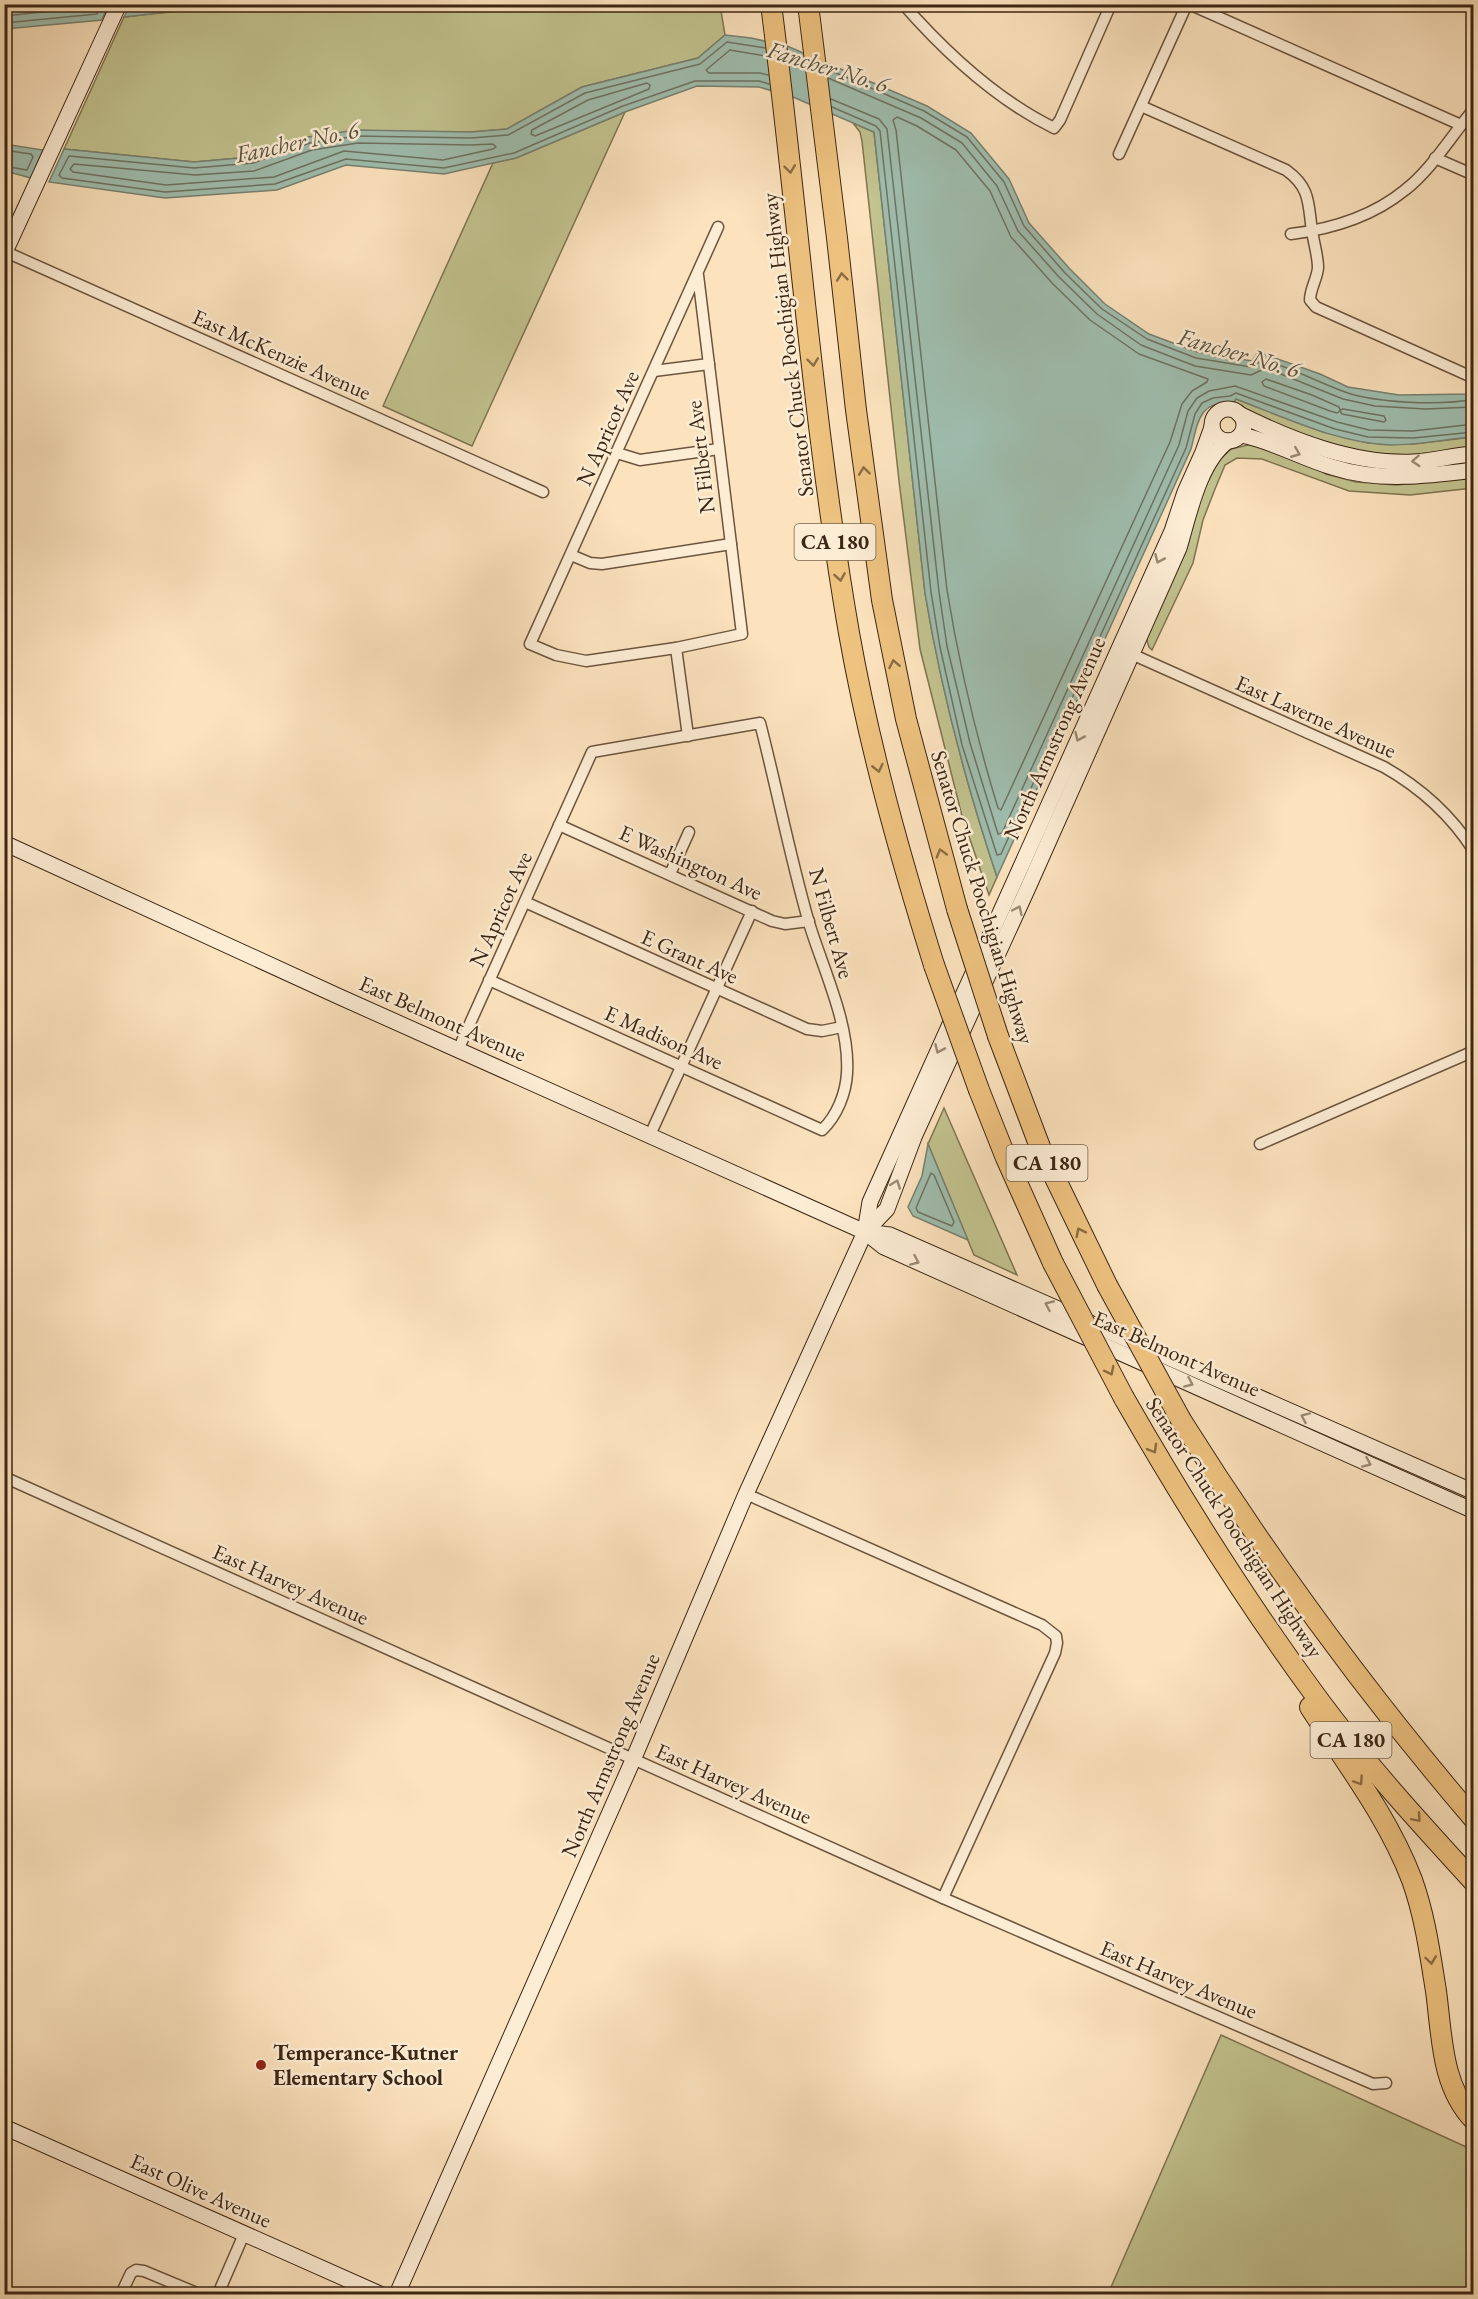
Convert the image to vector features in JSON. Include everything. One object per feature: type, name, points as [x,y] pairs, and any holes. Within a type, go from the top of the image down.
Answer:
[{"type":"highway","points":[[761,4],[774,27]]},
{"type":"highway","name":"Senator Chuck Poochigian Highway","points":[[771,4],[827,482],[849,634],[882,788],[934,965],[979,1090],[1006,1158],[1053,1263],[1124,1398],[1182,1498],[1318,1699],[1374,1768],[1473,1882]]},
{"type":"highway","name":"Senator Chuck Poochigian Highway","points":[[808,4],[856,410],[882,600],[906,719],[957,909],[998,1036],[1040,1147],[1107,1284],[1181,1420],[1262,1545],[1344,1658],[1411,1744],[1473,1818]]},
{"type":"highway","points":[[1241,1588],[1269,1642],[1371,1799],[1413,1881],[1425,1925],[1448,2075],[1456,2096],[1473,2120]]},
{"type":"highway","points":[[1344,1658],[1473,1798]]},
{"type":"main road","points":[[5,253],[119,4]]},
{"type":"main road","points":[[1473,454],[1413,462],[1363,459],[1320,447],[1233,410],[1223,410],[1215,416],[1212,427],[1216,436],[1273,444],[1331,467],[1367,475],[1419,477],[1473,470]]},
{"type":"main road","points":[[1234,438],[1244,426],[1239,414]]},
{"type":"main road","name":"North Armstrong Avenue","points":[[397,2295],[633,1760],[746,1494],[865,1232],[886,1209],[914,1137],[1027,890],[1125,652],[1212,427]]},
{"type":"main road","name":"North Armstrong Avenue","points":[[1125,652],[1179,548],[1195,495],[1208,467],[1214,456],[1234,438]]},
{"type":"main road","name":"East Belmont Avenue","points":[[4,843],[865,1232],[884,1247],[1473,1510]]},
{"type":"main road","name":"East Belmont Avenue","points":[[865,1232],[890,1235],[1473,1492]]},
{"type":"main road","name":"East Olive Avenue","points":[[4,2127],[380,2295]]},
{"type":"street","points":[[4,5],[14,4]]},
{"type":"street","points":[[903,4],[927,30],[1001,98],[1054,128],[1060,120],[1111,4]]},
{"type":"street","points":[[1119,154],[1188,4],[1461,125]]},
{"type":"street","points":[[1141,106],[1286,170],[1297,179],[1307,194],[1317,255],[1318,271],[1310,292],[1310,300],[1316,307],[1473,378]]},
{"type":"street","points":[[1291,234],[1339,226],[1369,213],[1406,190],[1435,158],[1473,109]]},
{"type":"street","points":[[1435,158],[1473,175]]},
{"type":"street","name":"N Apricot Ave","points":[[676,648],[586,661],[556,655],[530,644],[718,227]]},
{"type":"street","name":"East McKenzie Avenue","points":[[5,253],[543,492]]},
{"type":"street","name":"N Filbert Ave","points":[[676,648],[742,634],[698,275]]},
{"type":"street","points":[[654,371],[709,364]]},
{"type":"street","points":[[617,453],[640,460],[719,449]]},
{"type":"street","points":[[571,555],[590,563],[602,564],[731,544]]},
{"type":"street","points":[[676,648],[688,736]]},
{"type":"street","name":"East Laverne Avenue","points":[[1125,652],[1384,767],[1421,790],[1442,809],[1473,851]]},
{"type":"street","name":"N Filbert Ave","points":[[688,736],[760,723],[809,921],[842,1027],[847,1055],[845,1087],[835,1115],[822,1130]]},
{"type":"street","name":"N Apricot Ave","points":[[458,1050],[592,752],[688,736]]},
{"type":"street","name":"E Washington Ave","points":[[560,825],[785,924],[809,921]]},
{"type":"street","points":[[670,874],[689,832]]},
{"type":"street","name":"E Grant Ave","points":[[525,902],[807,1029],[822,1031],[842,1027]]},
{"type":"street","points":[[650,1135],[752,911]]},
{"type":"street","name":"E Madison Ave","points":[[489,980],[822,1130]]},
{"type":"street","points":[[1260,1144],[1473,1051]]},
{"type":"street","name":"East Harvey Avenue","points":[[4,1477],[943,1898],[1373,2084],[1386,2083]]},
{"type":"street","points":[[746,1494],[1042,1625],[1056,1636],[1058,1643],[1055,1653],[943,1898]]},
{"type":"street","points":[[218,2295],[244,2234]]},
{"type":"street","points":[[121,2295],[131,2273],[136,2270],[144,2271],[199,2295]]},
{"type":"green space","points":[[232,4],[720,5],[725,35],[698,58],[582,87],[507,129],[308,137],[251,157],[194,162],[64,149],[124,17]]},
{"type":"green space","points":[[625,112],[472,446],[383,406],[493,163],[516,158]]},
{"type":"green space","points":[[853,123],[874,132],[925,593],[955,736],[997,877],[989,895],[962,816],[920,649],[899,481],[862,141],[860,132]]},
{"type":"green space","points":[[1236,399],[1323,432],[1368,443],[1414,444],[1473,437],[1473,448],[1409,455],[1363,453],[1271,423],[1233,403]]},
{"type":"green space","points":[[1252,444],[1313,466],[1326,474],[1356,482],[1396,485],[1473,478],[1473,488],[1410,495],[1349,491],[1262,459],[1237,458],[1225,465],[1203,520],[1193,563],[1152,650],[1146,638],[1187,548],[1199,502],[1216,463],[1231,449]]},
{"type":"green space","points":[[944,1108],[1017,1275],[974,1255],[928,1144]]},
{"type":"green space","points":[[1221,2035],[1473,2150],[1473,2294],[1108,2294]]},
{"type":"water","points":[[130,4],[232,5],[124,17]]},
{"type":"water","points":[[5,5],[108,5],[102,20],[5,29]]},
{"type":"water","name":"Fancher No. 6","points":[[725,35],[787,46],[927,106],[971,133],[1009,179],[1029,223],[1105,304],[1149,334],[1197,352],[1252,361],[1258,352],[1320,374],[1348,387],[1399,395],[1471,394],[1473,390],[1473,437],[1412,444],[1371,443],[1331,435],[1236,399],[1233,403],[1213,405],[1207,409],[1198,422],[1191,449],[997,877],[955,736],[925,593],[874,132],[793,97],[759,87],[697,86],[625,112],[516,158],[444,174],[346,165],[277,190],[165,198],[49,182],[64,149],[194,162],[251,157],[308,137],[356,130],[471,132],[507,129],[582,87],[698,58]]},
{"type":"water","points":[[4,144],[43,150],[31,178],[5,171]]},
{"type":"water","points":[[928,1144],[968,1240],[913,1216],[908,1207],[922,1176]]},
{"type":"place","name":"Temperance-Kutner Elementary School","points":[[261,2065]]}]
